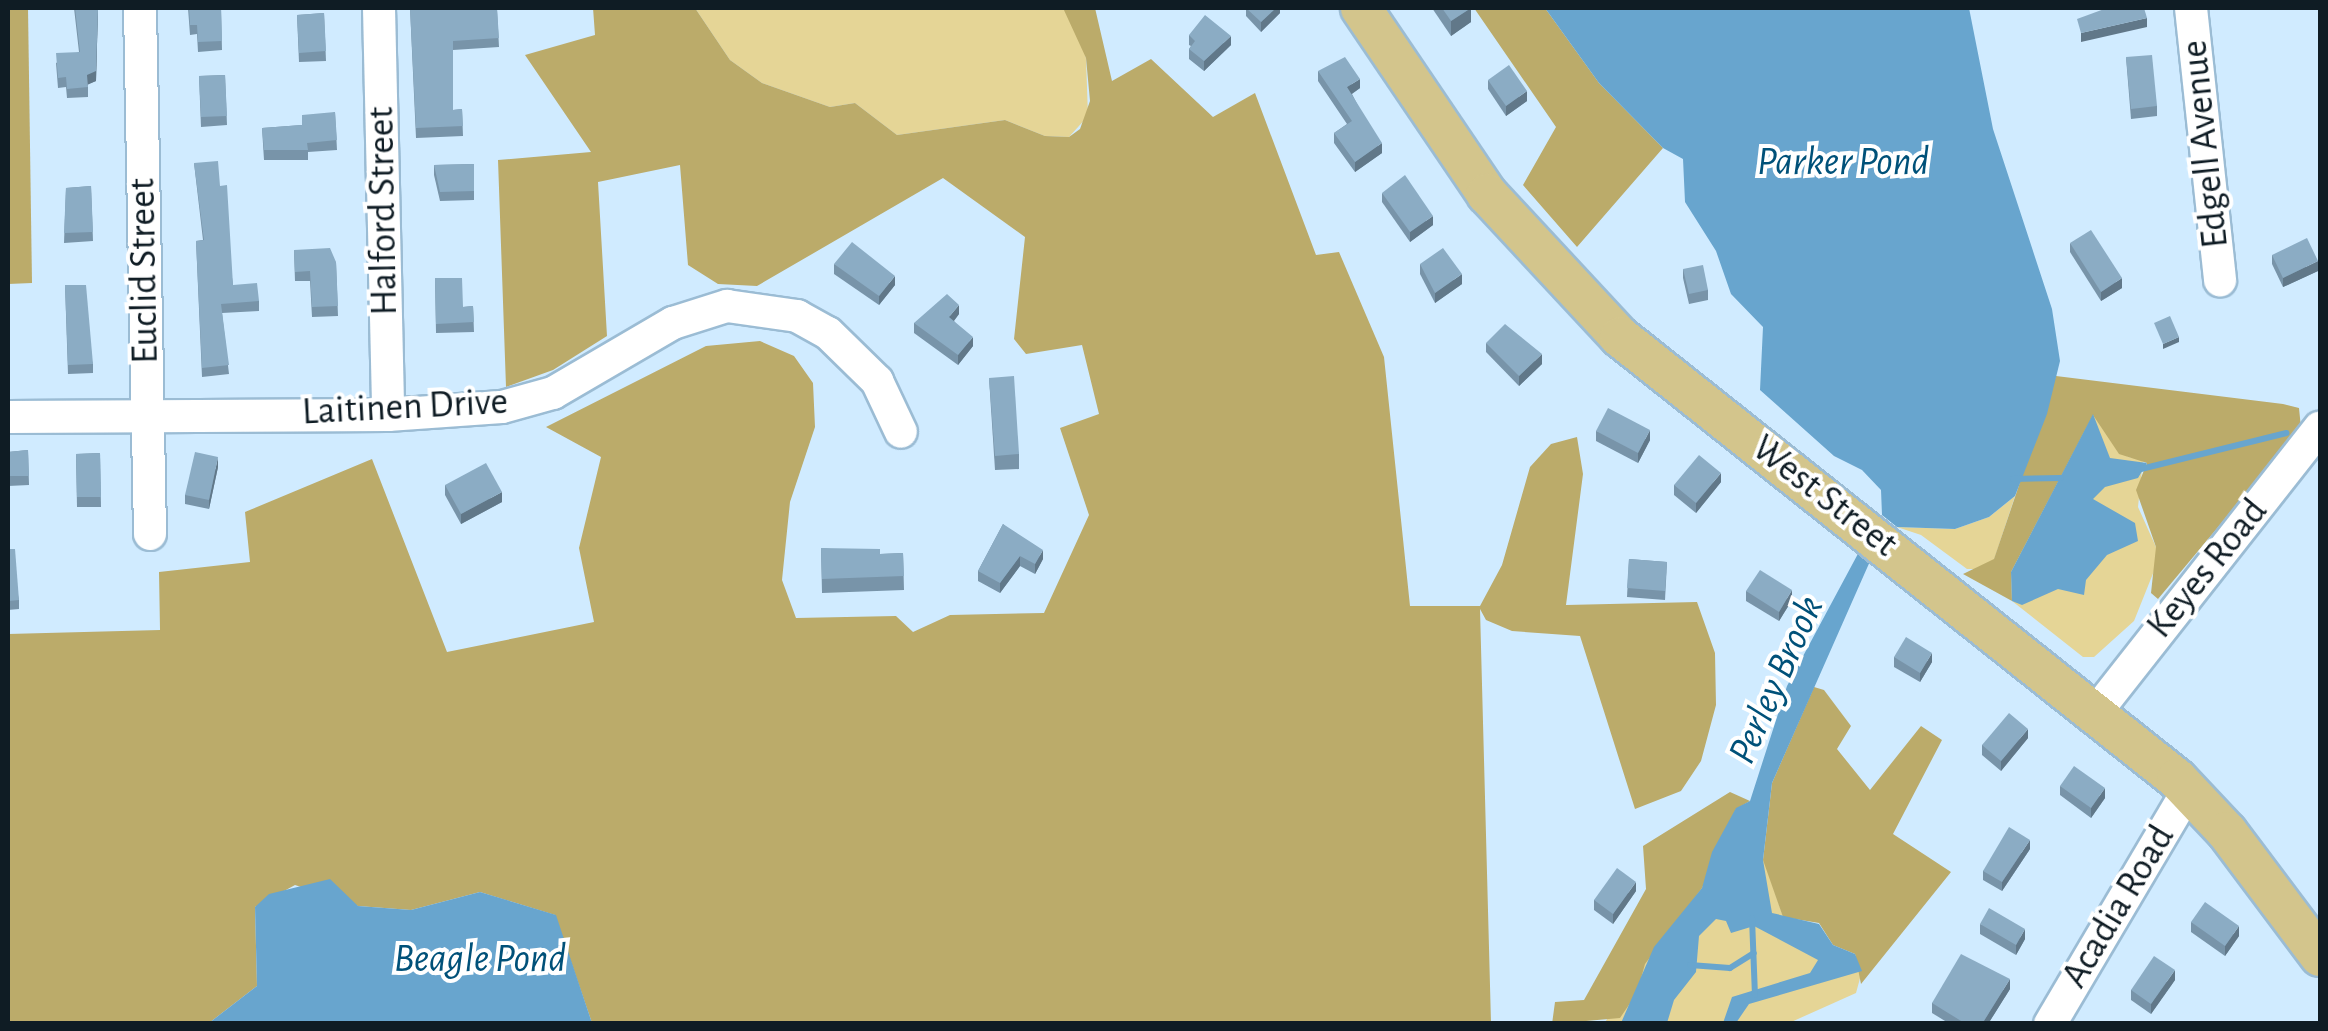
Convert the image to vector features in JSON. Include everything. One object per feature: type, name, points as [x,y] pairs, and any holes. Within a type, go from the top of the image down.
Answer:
[{"type":"main road","name":"West Street","points":[[1361,8],[1488,194],[1620,337],[2096,712],[2188,791],[2320,956]]},
{"type":"street","name":"Euclid Street","points":[[140,8],[150,534]]},
{"type":"street","name":"Halford Street","points":[[379,8],[388,414]]},
{"type":"street","name":"Edgell Avenue","points":[[2192,8],[2220,280]]},
{"type":"street","name":"Laitinen Drive","points":[[8,417],[388,414],[502,407],[553,393],[672,324],[726,306],[797,316],[828,333],[878,381],[901,432]]},
{"type":"street","name":"Keyes Road","points":[[2096,712],[2320,427]]},
{"type":"street","name":"Acadia Road","points":[[2050,1024],[2188,791]]},
{"type":"shaded area","points":[[8,8],[28,8],[32,283],[8,284]]},
{"type":"shaded area","points":[[593,8],[695,8],[730,60],[762,83],[830,107],[855,103],[897,135],[1005,120],[1045,136],[1069,137],[1080,129],[1090,101],[1086,58],[1063,8],[1095,8],[1112,81],[1151,59],[1213,117],[1255,93],[1316,255],[1339,252],[1384,357],[1410,606],[1480,606],[1502,565],[1530,467],[1551,444],[1577,437],[1583,474],[1566,605],[1697,602],[1715,653],[1716,705],[1701,761],[1681,791],[1635,809],[1580,636],[1512,631],[1486,620],[1480,609],[1491,1023],[592,1023],[555,915],[480,892],[411,910],[358,906],[295,885],[255,907],[257,986],[209,1023],[8,1024],[8,634],[160,630],[159,572],[250,562],[245,512],[372,459],[447,652],[594,622],[579,548],[601,457],[546,427],[706,346],[760,341],[794,356],[813,383],[815,427],[790,502],[782,580],[796,618],[896,616],[913,632],[950,615],[1044,613],[1089,515],[1060,428],[1099,414],[1082,345],[1026,354],[1014,339],[1025,237],[943,178],[757,286],[718,284],[688,265],[680,165],[598,182],[607,336],[553,370],[506,387],[498,160],[591,152],[525,55],[595,35]]},
{"type":"shaded area","points":[[695,8],[1063,8],[1079,31],[1086,58],[1088,116],[1069,137],[1045,136],[1005,120],[897,135],[855,103],[830,107],[762,83],[730,60]]},
{"type":"shaded area","points":[[1474,8],[1545,8],[1599,83],[1663,148],[1577,247],[1523,185],[1556,127]]},
{"type":"shaded area","points":[[2056,376],[2283,404],[2299,408],[2301,428],[2158,599],[2151,593],[2156,547],[2136,490],[2147,463],[2119,454],[2093,415],[2011,572],[2012,601],[1963,574],[1994,559]]},
{"type":"shaded area","points":[[2093,414],[2128,457],[2143,459],[2138,507],[2156,547],[2156,566],[2134,621],[2094,657],[2083,657],[2012,601],[2011,572]]},
{"type":"shaded area","points":[[2015,496],[1994,560],[1981,569],[1967,569],[1921,535],[1897,527],[1955,529],[1989,517]]},
{"type":"shaded area","points":[[1814,687],[1824,690],[1851,726],[1837,749],[1870,790],[1921,726],[1942,740],[1893,834],[1951,872],[1861,984],[1855,954],[1833,945],[1819,923],[1783,917],[1763,860],[1772,783]]},
{"type":"shaded area","points":[[1730,792],[1750,801],[1736,809],[1702,888],[1645,964],[1637,993],[1620,1018],[1552,1024],[1555,1002],[1584,1000],[1646,889],[1643,846]]},
{"type":"shaded area","points":[[1744,802],[1783,916],[1862,971],[1856,993],[1789,1023],[1604,1024]]},
{"type":"water","name":"Parker Pond","points":[[1545,8],[1969,8],[1993,129],[2052,309],[2060,361],[2047,414],[2015,496],[1989,517],[1955,529],[1897,527],[1882,515],[1881,490],[1862,470],[1834,456],[1760,390],[1763,327],[1731,294],[1716,251],[1685,202],[1683,159],[1663,148],[1599,83]]},
{"type":"water","points":[[2093,414],[2110,458],[2147,463],[2138,478],[2105,487],[2093,499],[2135,523],[2138,541],[2107,555],[2086,580],[2084,595],[2058,589],[2022,605],[2012,601],[2011,572]]},
{"type":"water","points":[[1860,550],[1871,559],[1772,783],[1763,860],[1772,913],[1819,924],[1833,945],[1855,954],[1862,971],[1749,1004],[1736,1023],[1723,1023],[1732,997],[1810,973],[1818,960],[1754,926],[1731,933],[1726,921],[1716,919],[1699,936],[1696,972],[1674,1000],[1667,1023],[1621,1023],[1654,947],[1702,888],[1712,852],[1736,808],[1750,801],[1787,686]]},
{"type":"water","name":"Beagle Pond","points":[[330,879],[358,906],[411,910],[480,892],[556,915],[592,1023],[209,1023],[257,986],[255,907],[269,894]]},
{"type":"building","points":[[75,8],[98,8],[96,71],[87,75],[88,87],[67,89],[66,77],[58,78],[56,53],[80,52]]},
{"type":"building","points":[[189,8],[221,8],[222,41],[198,42],[197,25],[190,25]]},
{"type":"building","points":[[410,8],[497,9],[499,38],[453,41],[453,110],[462,109],[463,126],[416,128]]},
{"type":"building","points":[[1246,8],[1276,8],[1261,22]]},
{"type":"building","points":[[1442,8],[1471,8],[1451,21]]},
{"type":"building","points":[[2107,8],[2144,8],[2147,18],[2081,33],[2077,19]]},
{"type":"building","points":[[324,13],[326,51],[299,53],[297,15]]},
{"type":"building","points":[[1205,15],[1231,36],[1204,61],[1189,49],[1195,41],[1189,35]]},
{"type":"building","points":[[2152,55],[2157,106],[2131,109],[2126,57]]},
{"type":"building","points":[[1345,57],[1360,79],[1347,87],[1382,143],[1355,162],[1334,133],[1352,121],[1318,71]]},
{"type":"building","points":[[1509,65],[1527,91],[1506,106],[1488,80]]},
{"type":"building","points":[[225,75],[227,116],[201,117],[199,76]]},
{"type":"building","points":[[335,112],[337,140],[307,143],[308,150],[264,150],[262,128],[302,125],[302,115]]},
{"type":"building","points":[[218,161],[220,186],[227,185],[233,285],[257,283],[259,301],[221,304],[229,365],[202,368],[196,241],[204,240],[194,163]]},
{"type":"building","points":[[474,164],[474,191],[440,192],[434,165]]},
{"type":"building","points":[[1405,175],[1433,216],[1410,232],[1382,193]]},
{"type":"building","points":[[91,186],[93,232],[64,233],[66,188]]},
{"type":"building","points":[[2091,230],[2122,278],[2101,292],[2070,243]]},
{"type":"building","points":[[2307,238],[2318,261],[2283,278],[2272,255]]},
{"type":"building","points":[[852,242],[895,276],[879,296],[834,264]]},
{"type":"building","points":[[330,248],[336,262],[338,306],[312,307],[310,271],[295,272],[294,250]]},
{"type":"building","points":[[1443,248],[1462,274],[1435,293],[1420,264]]},
{"type":"building","points":[[1703,265],[1708,290],[1689,294],[1683,269]]},
{"type":"building","points":[[435,278],[462,278],[463,307],[473,306],[474,322],[436,324]]},
{"type":"building","points":[[65,285],[86,285],[93,364],[68,365]]},
{"type":"building","points":[[947,294],[959,305],[949,317],[973,337],[958,355],[914,323]]},
{"type":"building","points":[[2170,316],[2179,337],[2163,344],[2154,323]]},
{"type":"building","points":[[1505,324],[1542,354],[1519,376],[1486,343]]},
{"type":"building","points":[[1014,376],[1019,454],[995,456],[989,378]]},
{"type":"building","points":[[1608,408],[1650,430],[1638,453],[1596,431]]},
{"type":"building","points":[[28,450],[29,476],[8,476],[8,452]]},
{"type":"building","points":[[195,452],[218,457],[209,500],[185,495]]},
{"type":"building","points":[[100,453],[101,497],[77,497],[76,454]]},
{"type":"building","points":[[1699,455],[1721,473],[1696,503],[1674,485]]},
{"type":"building","points":[[486,463],[502,492],[461,514],[445,485]]},
{"type":"building","points":[[1003,524],[1043,550],[1035,564],[1020,556],[1000,583],[978,571]]},
{"type":"building","points":[[821,548],[903,553],[904,576],[822,579]]},
{"type":"building","points":[[8,549],[15,549],[19,600],[8,601]]},
{"type":"building","points":[[1629,559],[1667,562],[1665,591],[1627,588]]},
{"type":"building","points":[[1760,570],[1792,590],[1779,612],[1746,591]]},
{"type":"building","points":[[1906,637],[1932,653],[1920,673],[1894,657]]},
{"type":"building","points":[[2009,713],[2028,729],[2001,761],[1982,745]]},
{"type":"building","points":[[2074,766],[2105,788],[2091,808],[2060,786]]},
{"type":"building","points":[[2009,827],[2030,840],[2002,882],[1983,871]]},
{"type":"building","points":[[1617,868],[1636,882],[1613,914],[1594,900]]},
{"type":"building","points":[[2205,902],[2239,926],[2225,946],[2191,922]]},
{"type":"building","points":[[1989,908],[2025,929],[2016,945],[1980,924]]},
{"type":"building","points":[[1961,954],[2010,979],[1982,1024],[1966,1024],[1932,1003]]},
{"type":"building","points":[[2154,956],[2175,970],[2151,1004],[2131,990]]},
{"type":"waterway","points":[[2137,470],[2286,433]]},
{"type":"waterway","points":[[2013,479],[2061,478]]},
{"type":"waterway","points":[[1752,918],[1755,995]]},
{"type":"waterway","points":[[1690,965],[1730,968],[1754,953]]},
{"type":"water label","name":"Perley Brook","points":[[1776,680]]}]
